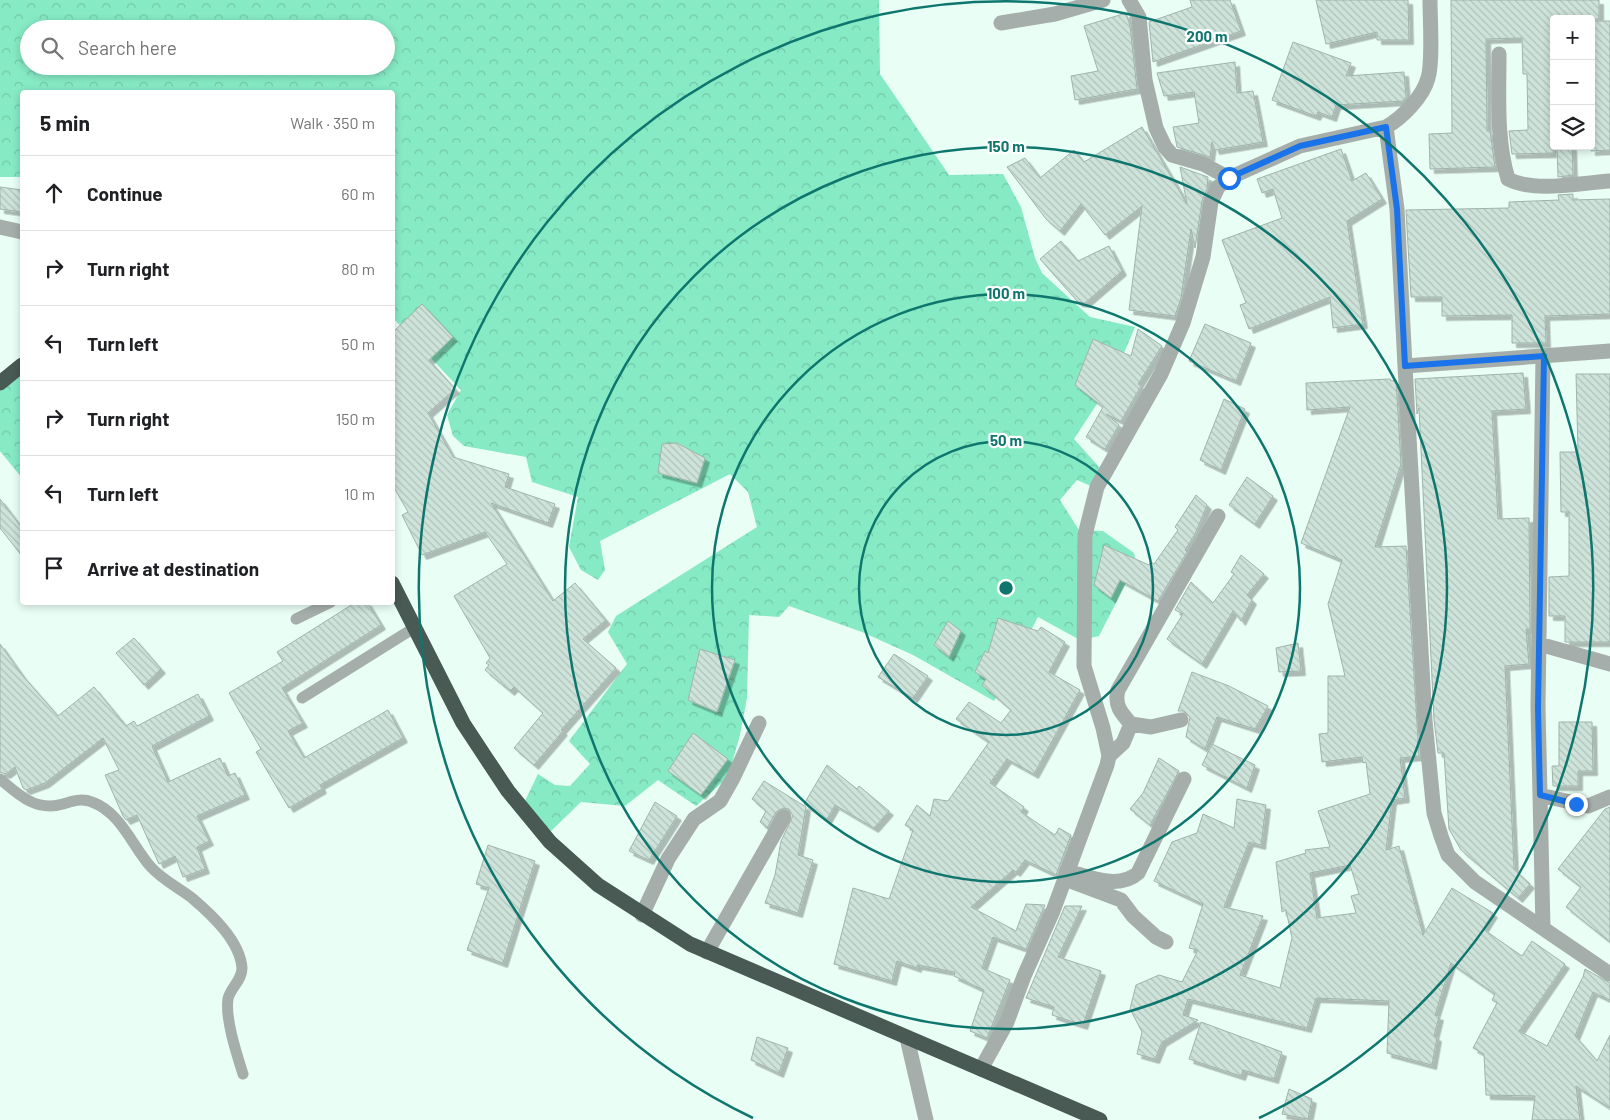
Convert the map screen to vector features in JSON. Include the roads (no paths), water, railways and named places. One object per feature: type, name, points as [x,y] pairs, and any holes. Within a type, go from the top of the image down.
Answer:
[{"type":"highway","points":[[0,382],[20,367]]},
{"type":"highway","points":[[395,589],[464,722],[508,791],[550,842],[598,885],[642,915],[707,952],[1100,1120]]},
{"type":"street","points":[[1001,22],[1054,14],[1103,0]]},
{"type":"street","points":[[1130,0],[1139,17],[1145,80],[1156,128],[1165,147],[1172,155],[1203,164],[1229,178]]},
{"type":"street","points":[[1110,756],[1084,666],[1085,535],[1098,487],[1161,374],[1183,323],[1203,257],[1211,202],[1218,187],[1229,178],[1300,146],[1386,127],[1398,120],[1423,91],[1429,77],[1430,0]]},
{"type":"street","points":[[1499,54],[1499,129],[1508,179],[1518,184],[1533,186],[1610,182]]},
{"type":"street","points":[[1386,127],[1397,209],[1424,721],[1434,813],[1448,854],[1474,882],[1610,974]]},
{"type":"street","points":[[0,227],[20,232]]},
{"type":"street","points":[[1405,366],[1610,351]]},
{"type":"street","points":[[1543,928],[1539,644],[1544,356]]},
{"type":"street","points":[[1182,720],[1151,727],[1130,724],[1118,707],[1116,698],[1118,690],[1218,516]]},
{"type":"street","points":[[1539,644],[1610,664]]},
{"type":"street","points":[[642,915],[668,859],[694,819],[720,801],[734,778],[759,723]]},
{"type":"street","points":[[982,1069],[1007,1022],[1066,875],[1110,756],[1123,744],[1130,724]]},
{"type":"street","points":[[1066,875],[1109,881],[1132,880],[1138,874],[1166,812],[1184,779]]},
{"type":"street","points":[[1540,795],[1588,806],[1610,797]]},
{"type":"street","points":[[707,952],[784,817]]},
{"type":"street","points":[[1066,875],[1121,900],[1133,916],[1156,937],[1166,942]]},
{"type":"street","points":[[907,1038],[926,1120]]},
{"type":"lane","points":[[296,619],[325,605]]},
{"type":"lane","points":[[302,698],[414,628]]},
{"type":"lane","points":[[0,779],[35,806],[56,806],[78,799],[92,802],[123,828],[151,867],[193,899],[227,933],[238,953],[242,969],[238,983],[228,998],[232,1042],[242,1074]]}]
